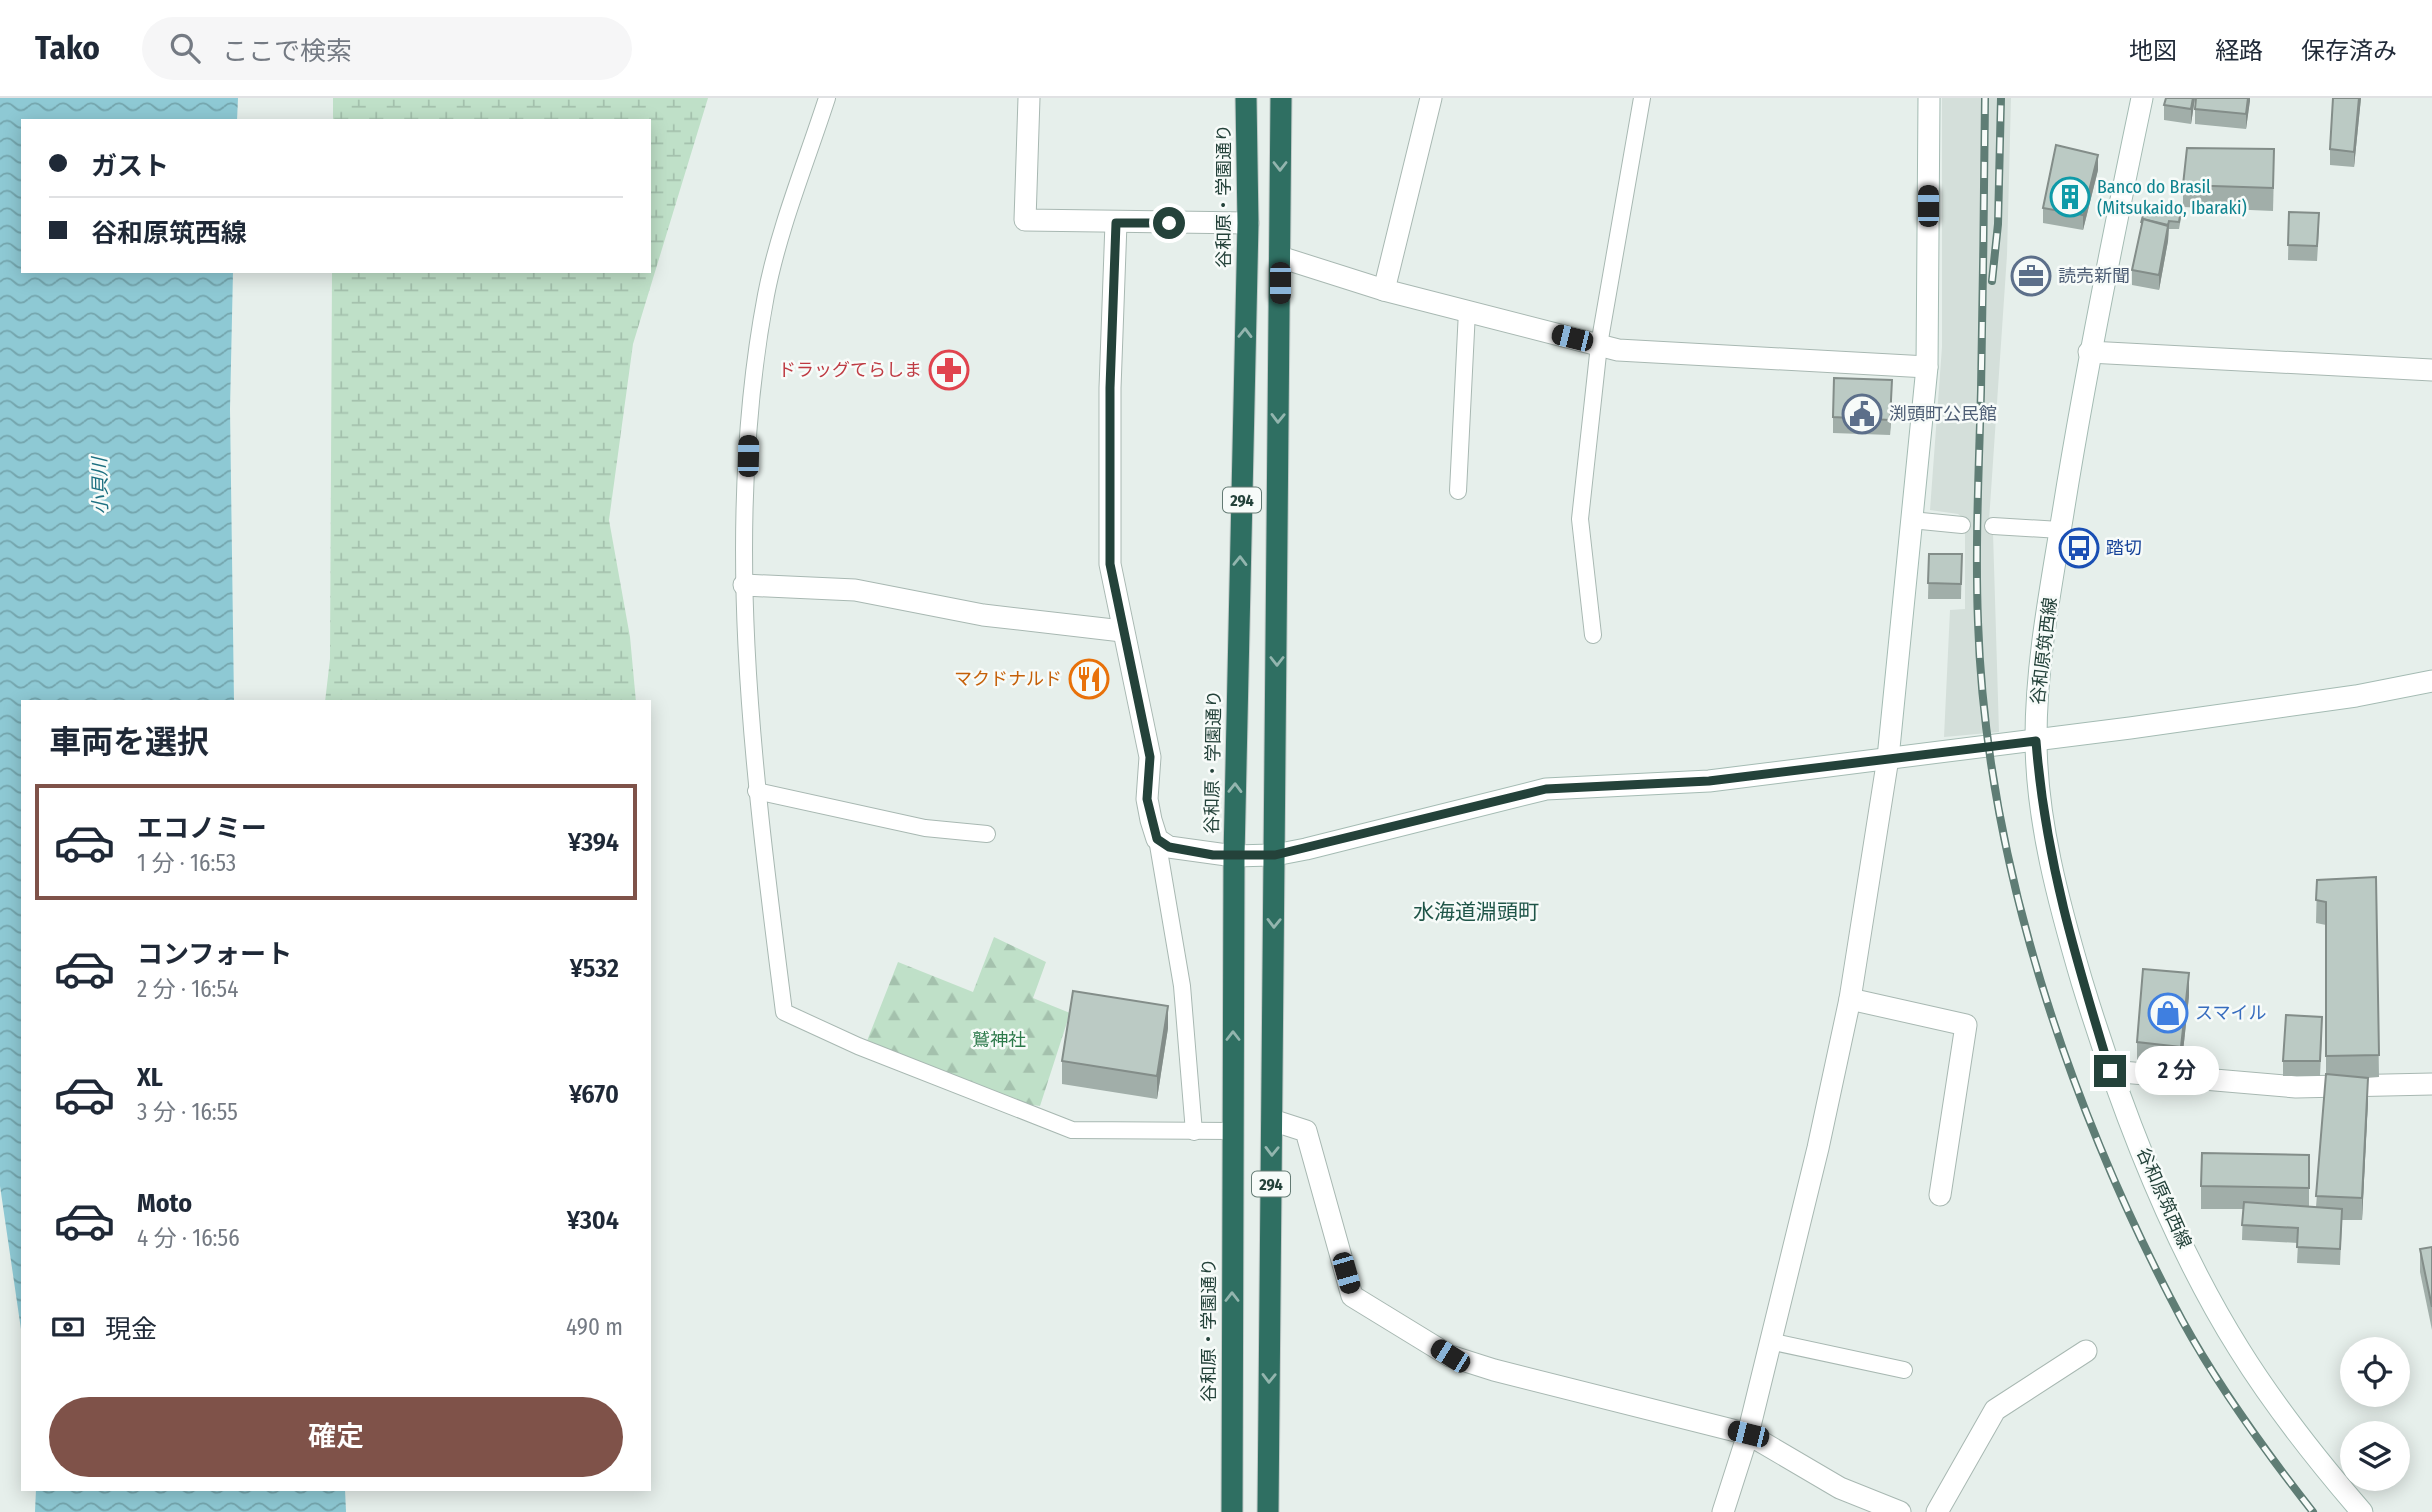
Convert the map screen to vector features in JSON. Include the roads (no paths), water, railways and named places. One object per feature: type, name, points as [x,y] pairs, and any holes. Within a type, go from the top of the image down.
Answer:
[{"type":"highway","name":"谷和原・学園通り","points":[[1231,1512],[1234,856],[1248,223],[1246,98]]},
{"type":"highway","name":"294","points":[[1268,1512],[1281,98]]},
{"type":"street","points":[[1029,98],[1025,220],[1248,223]]},
{"type":"street","points":[[1384,290],[1431,98]]},
{"type":"street","points":[[1723,1512],[1748,1434],[1818,1148],[1850,999],[1888,758],[1927,367],[1929,98]]},
{"type":"street","name":"谷和原筑西線","points":[[2142,98],[2089,352],[2041,660],[2036,741],[2044,826],[2070,942],[2110,1071],[2154,1181],[2238,1349],[2286,1417],[2362,1512]]},
{"type":"street","points":[[1116,223],[1110,388],[1110,564],[1150,757],[1147,799],[1157,839],[1169,847],[1234,856],[1275,855],[1546,789],[1709,781],[2036,741],[2356,696],[2432,681]]},
{"type":"street","points":[[1280,257],[1384,290],[1618,350],[1927,367]]},
{"type":"street","points":[[2089,352],[2432,367]]},
{"type":"street","points":[[744,585],[855,590],[983,615],[1122,631]]},
{"type":"street","points":[[1850,999],[1966,1025],[1940,1195]]},
{"type":"street","points":[[2110,1071],[2296,1087],[2432,1084]]},
{"type":"street","points":[[1272,1120],[1306,1131],[1352,1296],[1450,1356],[1494,1370],[1748,1434],[1840,1488],[1900,1512]]},
{"type":"street","points":[[1937,1512],[1995,1410],[2086,1351]]},
{"type":"lane","points":[[827,98],[785,225],[766,295],[748,433],[744,585],[756,791],[784,1012],[858,1046],[1072,1129],[1232,1131]]},
{"type":"lane","points":[[1594,635],[1580,519],[1599,345],[1642,98]]},
{"type":"lane","points":[[1458,491],[1468,311]]},
{"type":"lane","points":[[1911,520],[1962,525]]},
{"type":"lane","points":[[1993,526],[2060,530]]},
{"type":"lane","points":[[756,791],[925,828],[987,834]]},
{"type":"lane","points":[[1157,839],[1182,986],[1194,1132]]},
{"type":"lane","points":[[1769,1341],[1904,1370]]},
{"type":"water","name":"小貝川","points":[[0,98],[238,98],[237,119],[21,119],[21,273],[233,273],[230,409],[234,700],[21,700],[21,1329],[0,1186]]},
{"type":"water","points":[[36,1491],[345,1491],[346,1512],[35,1512]]},
{"type":"railway","points":[[1985,98],[1977,535],[1978,622],[1984,712],[1998,803],[2017,893],[2041,982],[2070,1070],[2141,1240],[2211,1370],[2313,1512]]},
{"type":"railway","points":[[1992,281],[1998,224],[2001,98]]},
{"type":"place","name":"Banco do Brasil (Mitsukaido, Ibaraki)","points":[[2070,197]]},
{"type":"place","name":"読売新聞","points":[[2031,276]]},
{"type":"place","name":"ドラッグてらしま","points":[[949,370]]},
{"type":"place","name":"渕頭町公民館","points":[[1862,414]]},
{"type":"place","name":"踏切","points":[[2079,548]]},
{"type":"place","name":"マクドナルド","points":[[1089,679]]},
{"type":"place","name":"スマイル","points":[[2168,1013]]},
{"type":"district","name":"水海道淵頭町","points":[[1476,912]]},
{"type":"park label","name":"鷲神社","points":[[999,1040]]}]
